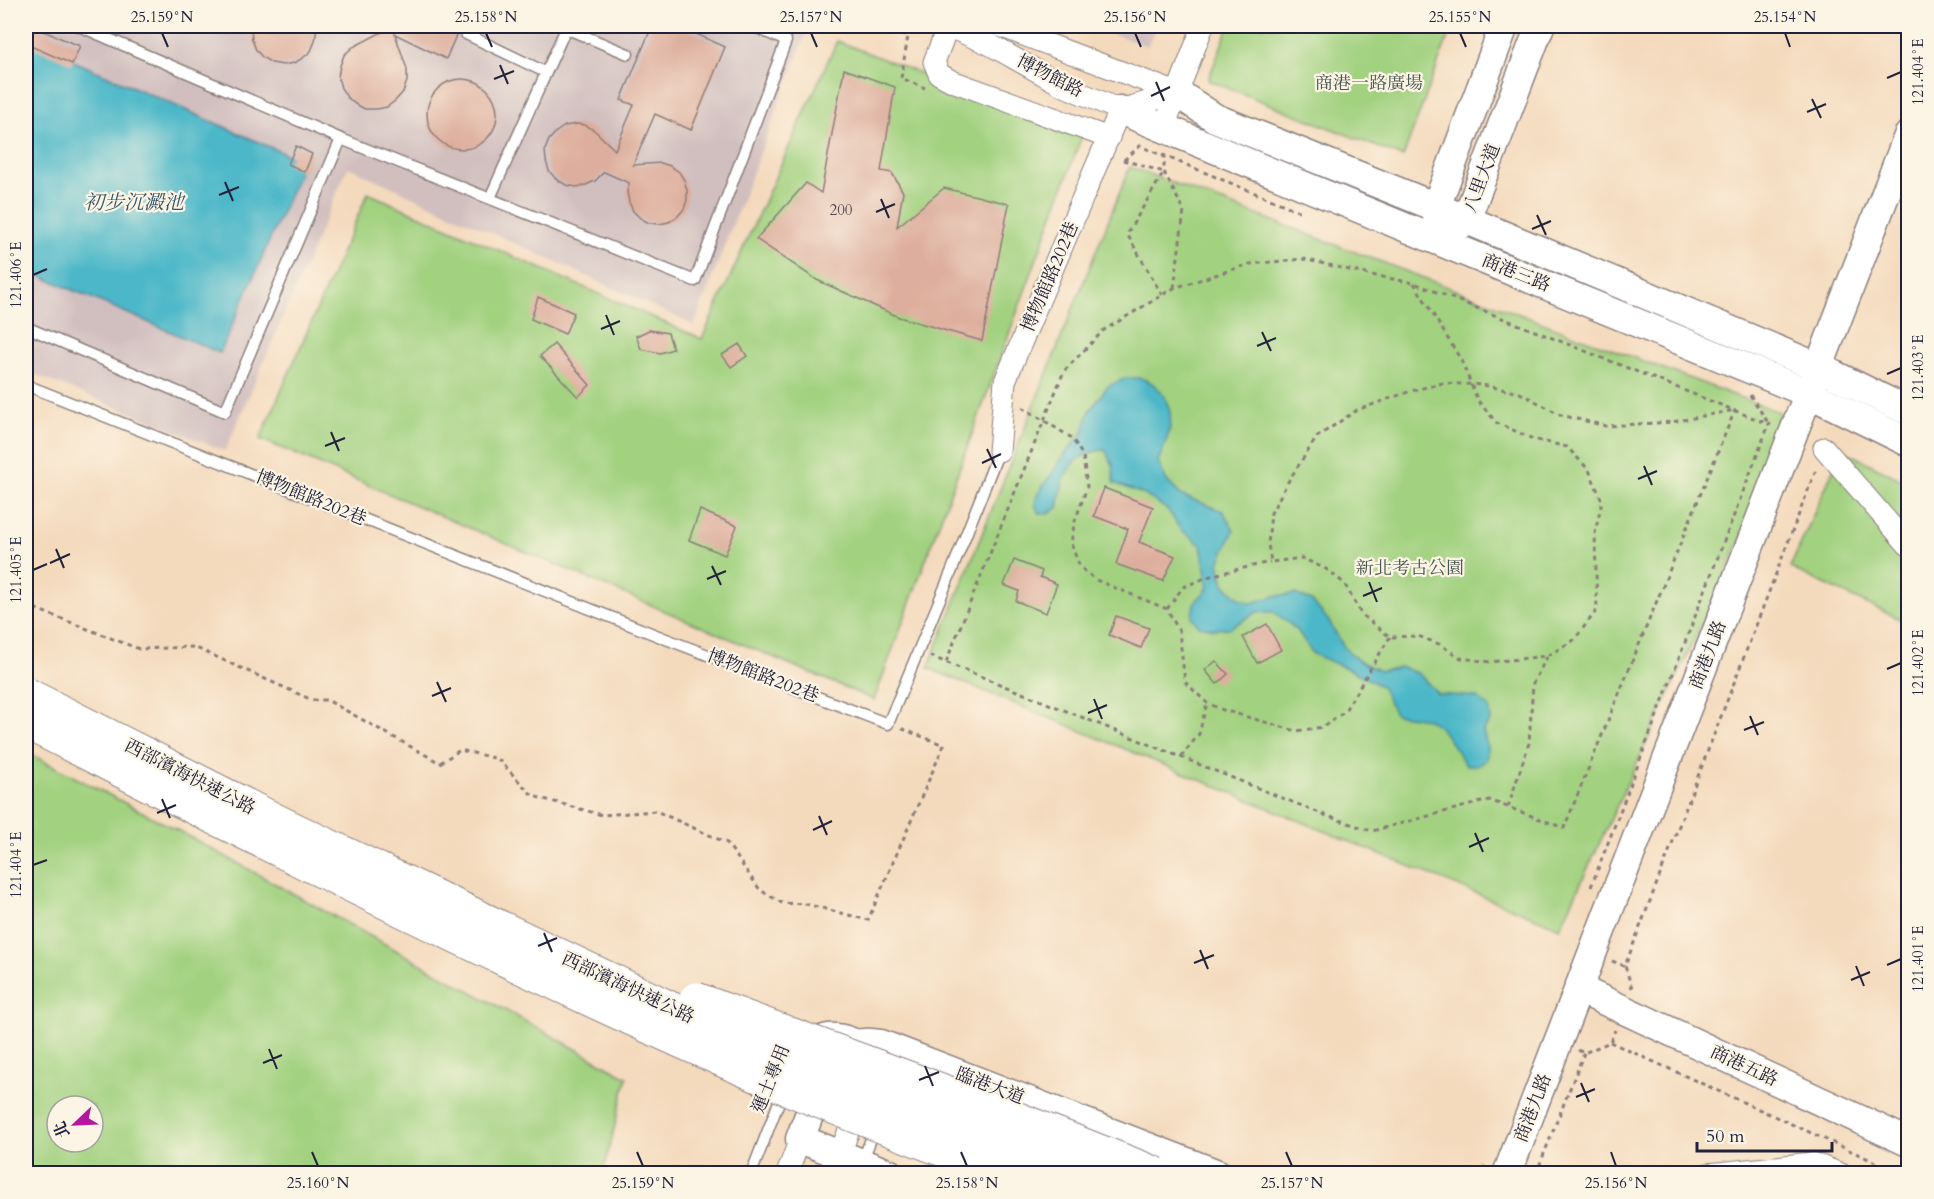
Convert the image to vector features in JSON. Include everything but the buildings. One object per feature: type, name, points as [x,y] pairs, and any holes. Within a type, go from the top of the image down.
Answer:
[{"type":"highway","name":"西部濱海快速公路","points":[[26,694],[283,824],[488,938],[760,1077],[1005,1173]]},
{"type":"highway","name":"西部濱海快速公路","points":[[26,722],[270,847],[771,1056],[1082,1173]]},
{"type":"highway","points":[[488,938],[788,1112],[947,1173]]},
{"type":"highway","points":[[488,938],[997,1110],[1157,1173]]},
{"type":"street","name":"博物館路","points":[[947,26],[989,44],[1062,85],[1120,110]]},
{"type":"street","points":[[947,26],[934,62],[939,74],[952,81],[1109,138]]},
{"type":"street","name":"博物館路","points":[[1000,26],[1177,93]]},
{"type":"street","points":[[1164,128],[1203,26]]},
{"type":"street","name":"八里大道","points":[[1440,242],[1436,207],[1504,26]]},
{"type":"street","name":"八里大道","points":[[1440,242],[1466,220],[1540,26]]},
{"type":"street","points":[[1120,110],[1177,93]]},
{"type":"street","name":"商港三路","points":[[1177,93],[1215,118],[1466,220],[1813,380],[1908,441]]},
{"type":"street","name":"商港三路","points":[[1120,110],[1440,242],[1813,380],[1908,411]]},
{"type":"street","name":"博物館路202巷","points":[[999,451],[1005,381],[1120,110]]},
{"type":"street","name":"商港九路","points":[[1507,1173],[1813,380],[1899,187],[1908,136]]},
{"type":"street","points":[[1824,448],[1908,545]]},
{"type":"street","name":"商港五路","points":[[1579,989],[1908,1142]]},
{"type":"street","name":"臨港大道","points":[[800,1139],[829,1066],[841,1051],[863,1042],[881,1044],[1218,1173]]},
{"type":"street","points":[[820,1087],[869,1111],[1027,1173]]},
{"type":"street","points":[[820,1087],[1056,1173]]},
{"type":"street","points":[[848,1166],[869,1111]]},
{"type":"street","points":[[787,1173],[800,1139],[848,1166],[890,1173]]},
{"type":"street","points":[[1708,1173],[1814,1163],[1841,1173]]},
{"type":"lane","points":[[79,26],[341,139],[695,281],[786,41],[753,26]]},
{"type":"lane","points":[[490,198],[566,27],[628,54]]},
{"type":"lane","points":[[466,34],[546,72]]},
{"type":"lane","points":[[26,327],[225,412],[341,139]]},
{"type":"lane","name":"博物館路202巷","points":[[26,385],[654,634],[888,724],[999,451]]},
{"type":"lane","name":"運土專用","points":[[751,1173],[798,1052],[809,1037],[825,1029],[835,1028],[847,1030],[881,1044]]},
{"type":"path","points":[[1174,288],[1184,211],[1164,171],[1124,160],[1140,146],[1308,214]]},
{"type":"path","points":[[1162,295],[1127,234],[1164,171]]},
{"type":"path","points":[[946,662],[1064,371],[1104,330],[1174,288],[1250,264],[1304,259],[1414,283],[1769,424]]},
{"type":"path","points":[[1167,609],[1184,587],[1213,575],[1271,561],[1302,558],[1326,569],[1344,584],[1361,614],[1390,637],[1418,636],[1439,644],[1461,658],[1490,662],[1547,657],[1574,640],[1597,610],[1595,533],[1602,501],[1589,470],[1567,447],[1533,439],[1497,423],[1478,401],[1461,360],[1414,283]]},
{"type":"path","points":[[1271,561],[1268,544],[1271,513],[1317,437],[1357,410],[1411,391],[1443,383],[1483,385],[1520,393],[1561,415],[1606,426],[1672,423],[1735,410]]},
{"type":"path","points":[[1740,391],[1751,396],[1769,424]]},
{"type":"path","points":[[1004,397],[1071,438],[1083,456],[1087,487],[1074,524],[1071,544],[1080,567],[1096,580],[1167,609],[1179,631],[1185,682],[1207,703],[1223,710],[1296,731],[1323,727],[1344,712],[1390,637]]},
{"type":"path","points":[[918,651],[1327,816],[1372,831],[1489,800],[1564,828],[1735,410]]},
{"type":"path","points":[[1590,889],[1769,424]]},
{"type":"path","points":[[1632,988],[1625,966],[1824,448]]},
{"type":"path","points":[[26,605],[139,649],[194,647],[312,700],[327,700],[440,763],[460,750],[498,759],[533,796],[602,815],[656,811],[727,843],[760,890],[782,903],[806,904],[868,920],[944,745],[888,724]]},
{"type":"path","points":[[1508,807],[1529,743],[1533,683],[1547,657]]},
{"type":"path","points":[[1181,757],[1199,734],[1207,703]]},
{"type":"path","points":[[1536,1173],[1584,1053],[1610,1042],[1902,1173]]},
{"type":"shaded area","points":[[26,26],[809,26],[694,325],[348,167],[225,451],[26,371]]},
{"type":"shaded area","points":[[1090,26],[1157,26],[1147,46]]},
{"type":"green space","name":"商港一路廣場","points":[[1229,26],[1452,26],[1403,157],[1208,80]]},
{"type":"green space","points":[[837,41],[1082,136],[874,700],[260,439],[368,193],[702,339]]},
{"type":"green space","name":"新北考古公園","points":[[1130,167],[1797,419],[1560,928],[928,668]]},
{"type":"green space","points":[[1842,450],[1908,483],[1908,623],[1790,568]]},
{"type":"green space","points":[[26,752],[179,831],[627,1077],[603,1173],[26,1173]]},
{"type":"water","name":"初步沉澱池","points":[[26,40],[304,162],[220,353],[26,270]]},
{"type":"water","points":[[1126,378],[1140,378],[1154,385],[1160,390],[1167,403],[1170,411],[1169,431],[1158,462],[1167,481],[1181,495],[1223,511],[1234,530],[1219,563],[1224,584],[1239,598],[1251,603],[1275,596],[1295,594],[1312,601],[1328,620],[1344,647],[1359,661],[1380,671],[1400,667],[1418,673],[1438,694],[1476,697],[1489,707],[1491,720],[1483,731],[1487,746],[1487,759],[1479,765],[1466,765],[1441,728],[1428,719],[1395,714],[1381,686],[1313,654],[1297,630],[1274,612],[1257,612],[1230,628],[1214,629],[1199,626],[1192,617],[1194,603],[1208,587],[1201,545],[1180,529],[1168,510],[1145,495],[1114,483],[1113,465],[1105,450],[1092,452],[1075,462],[1064,479],[1058,508],[1047,514],[1039,513],[1035,505],[1037,495],[1064,455],[1082,434],[1090,410],[1108,386]]}]
